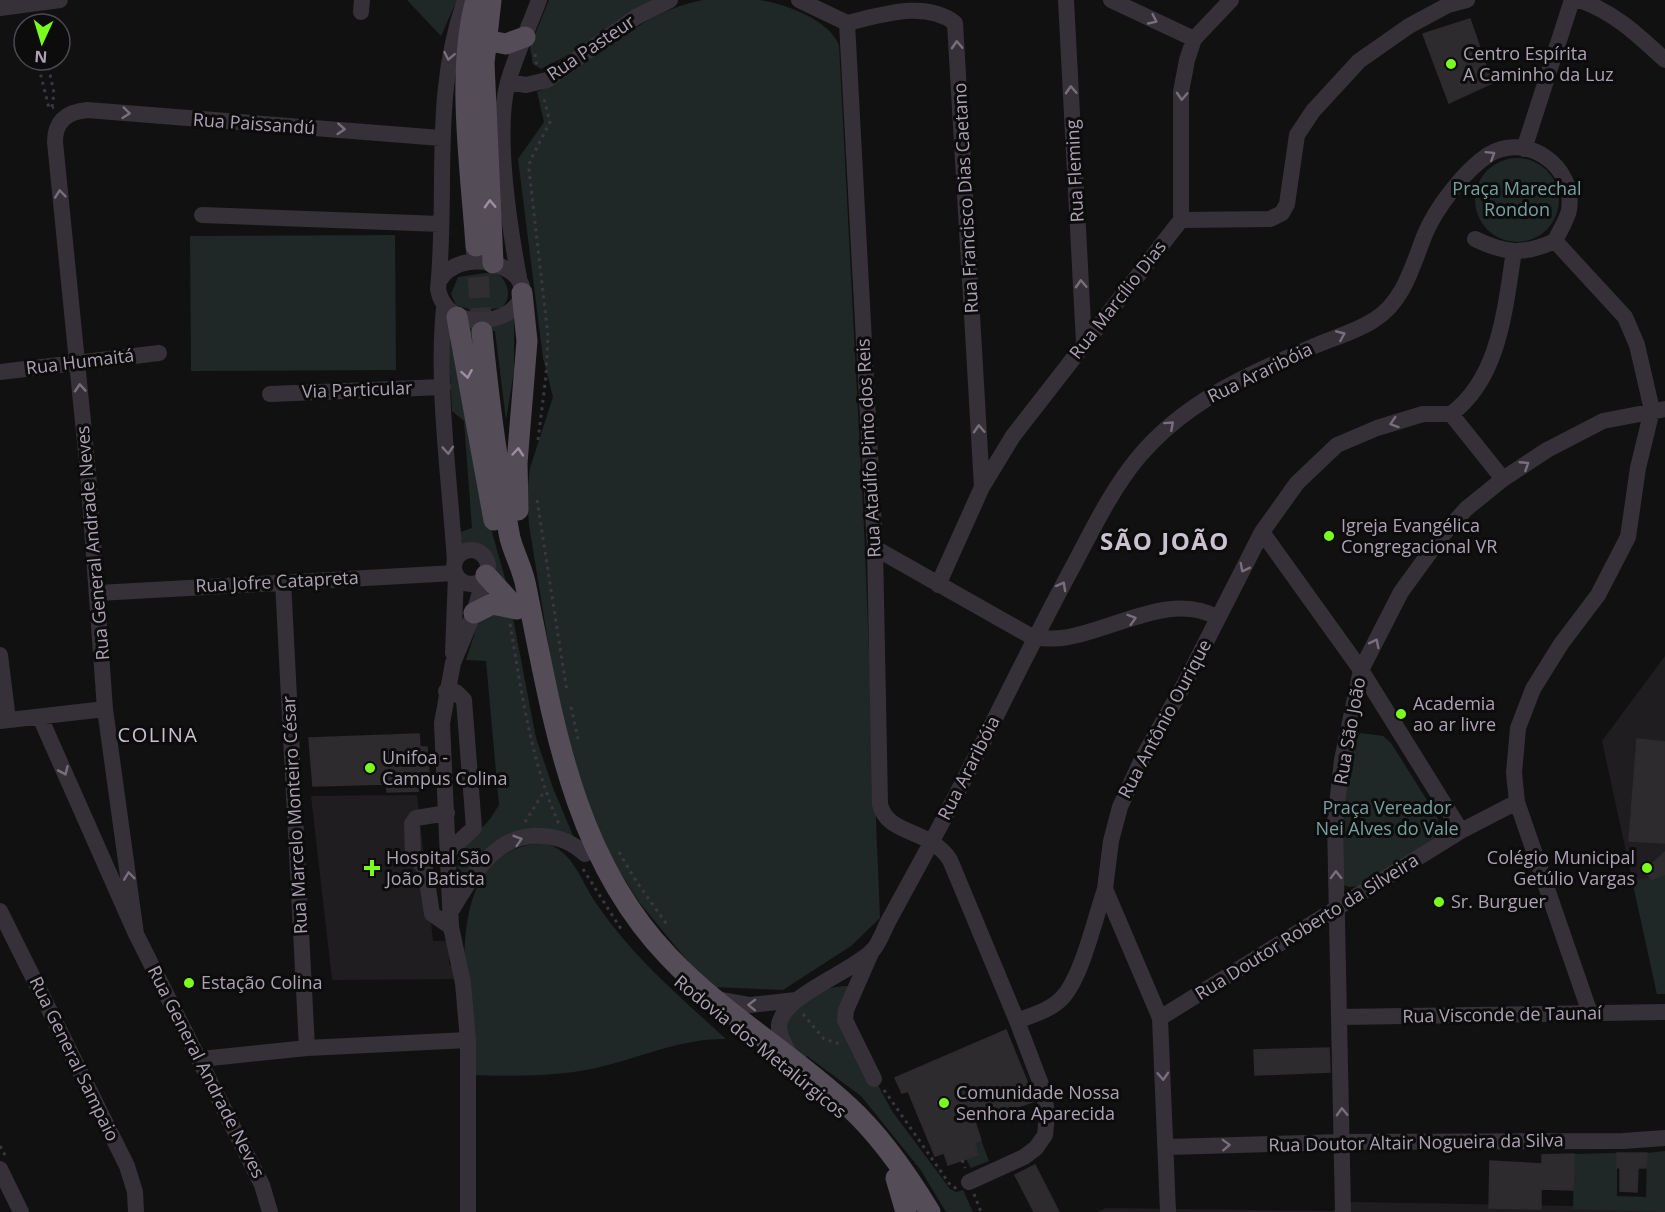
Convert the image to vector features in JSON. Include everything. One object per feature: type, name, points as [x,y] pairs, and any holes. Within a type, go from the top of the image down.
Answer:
[{"type":"main road","points":[[476,0],[469,26],[468,74],[477,246]]},
{"type":"main road","points":[[491,0],[485,40],[496,264]]},
{"type":"main road","points":[[485,40],[506,44],[530,42]]},
{"type":"main road","points":[[516,575],[516,479],[527,341],[522,288]]},
{"type":"main road","points":[[451,312],[486,482],[516,575]]},
{"type":"main road","name":"Rodovia dos Metalúrgicos","points":[[482,332],[490,417],[516,575],[573,796],[592,843],[612,882],[637,922],[670,959],[709,995],[842,1100],[862,1120],[902,1169],[921,1210]]},
{"type":"main road","name":"Rodovia dos Metalúrgicos","points":[[516,575],[517,609],[537,714],[552,770],[585,854],[615,909],[652,955],[708,1008],[849,1118],[921,1210]]},
{"type":"main road","points":[[485,577],[517,609]]},
{"type":"main road","points":[[474,613],[492,604],[517,609]]},
{"type":"street","points":[[0,8],[52,0]]},
{"type":"street","points":[[465,0],[454,31],[446,71],[441,138],[439,281],[440,297],[451,312],[476,320],[502,315],[519,303],[522,288],[510,231],[504,126],[508,82],[530,42],[539,0]]},
{"type":"street","name":"Rua Pasteur","points":[[508,82],[526,85],[539,83],[636,17],[670,0]]},
{"type":"street","points":[[799,0],[847,23]]},
{"type":"street","name":"Rua Fleming","points":[[1066,0],[1084,343]]},
{"type":"street","points":[[1112,0],[1194,39]]},
{"type":"street","points":[[1231,0],[1194,39],[1187,60],[1181,92],[1181,220],[1270,219],[1282,213],[1287,204],[1297,135],[1313,111],[1359,61],[1409,26],[1448,5],[1467,0]]},
{"type":"street","points":[[1524,149],[1572,0]]},
{"type":"street","points":[[1579,0],[1599,7],[1624,22],[1665,60]]},
{"type":"street","name":"Rua Francisco Dias Caetano","points":[[847,23],[908,9],[944,14],[955,23],[982,487]]},
{"type":"street","name":"Rua Ataúlfo Pinto dos Reis","points":[[847,23],[874,548],[879,804],[882,815],[888,822],[932,840]]},
{"type":"street","name":"Rua Paissandú","points":[[68,114],[96,110],[191,120],[441,138]]},
{"type":"street","name":"Rua General Andrade Neves","points":[[48,112],[47,127],[56,151]]},
{"type":"street","name":"Rua General Andrade Neves","points":[[68,114],[57,126],[56,151],[78,363],[98,593],[105,709],[136,934]]},
{"type":"street","name":"Rua Araribóia","points":[[874,1079],[846,1025],[846,1010],[873,949],[932,840],[1034,638],[1107,504],[1136,461],[1171,423],[1209,396],[1257,370],[1377,319],[1398,295],[1407,280],[1437,210],[1487,156],[1503,148],[1524,149],[1542,153],[1557,165],[1567,185],[1569,210],[1555,241]]},
{"type":"street","points":[[202,215],[441,224]]},
{"type":"street","name":"Rua Marcílio Dias","points":[[938,585],[982,487],[1013,436],[1181,220]]},
{"type":"street","points":[[496,264],[510,231]]},
{"type":"street","points":[[1475,239],[1500,251],[1539,249],[1555,241],[1624,317],[1637,345],[1658,410],[1638,468],[1628,537],[1598,596],[1561,644],[1533,689],[1518,728],[1514,773],[1517,802],[1590,1013]]},
{"type":"street","points":[[1503,479],[1450,414],[1468,401],[1480,384],[1491,361],[1514,251]]},
{"type":"street","points":[[439,281],[445,271],[459,262],[496,264],[522,288]]},
{"type":"street","points":[[451,312],[441,333],[456,570],[453,663]]},
{"type":"street","name":"Rua Humaitá","points":[[0,372],[159,352]]},
{"type":"street","name":"Via Particular","points":[[270,394],[443,387]]},
{"type":"street","name":"Rua São João","points":[[1343,1212],[1335,822],[1342,760],[1361,670],[1401,592],[1441,537],[1466,509],[1503,479],[1579,432],[1603,421],[1658,410]]},
{"type":"street","name":"Rua Antônio Ourique","points":[[1017,1021],[1043,1011],[1062,998],[1075,978],[1105,889],[1111,841],[1120,807],[1143,757],[1262,532],[1297,483],[1337,445],[1377,428],[1423,414],[1450,414]]},
{"type":"street","points":[[1262,532],[1361,670],[1461,831]]},
{"type":"street","points":[[874,548],[1034,638],[1061,638],[1163,611],[1184,608],[1203,609],[1218,618]]},
{"type":"street","points":[[456,570],[462,553],[478,552],[486,559],[485,577],[474,613],[453,663],[446,691],[442,723],[450,850],[451,919],[463,983],[468,1040],[468,1212]]},
{"type":"street","points":[[456,570],[468,584],[479,582],[485,577]]},
{"type":"street","name":"Rua Jofre Catapreta","points":[[98,593],[456,570]]},
{"type":"street","name":"Rua Marcelo Monteiro César","points":[[283,581],[307,1048]]},
{"type":"street","points":[[0,655],[4,721],[105,709]]},
{"type":"street","points":[[446,691],[456,692],[464,700],[474,828],[450,850]]},
{"type":"street","name":"Rua General Andrade Neves","points":[[40,717],[136,934],[201,1059],[262,1185],[270,1212]]},
{"type":"street","name":"Rua Doutor Roberto da Silveira","points":[[1160,1018],[1461,831],[1517,802]]},
{"type":"street","points":[[447,813],[416,818],[412,829],[413,855],[425,868],[432,914],[451,919]]},
{"type":"street","points":[[451,919],[487,859],[498,848],[514,840],[539,835],[559,838],[585,854]]},
{"type":"street","points":[[932,840],[942,847],[950,860],[1017,1021],[1046,1103],[1045,1135],[1030,1153],[969,1182]]},
{"type":"street","points":[[1105,889],[1160,1018],[1168,1212]]},
{"type":"street","name":"Rua General Sampaio","points":[[0,910],[127,1166],[135,1192],[136,1212]]},
{"type":"street","name":"Rua Araribóia","points":[[795,1002],[839,975],[873,949]]},
{"type":"street","points":[[709,995],[742,1005],[795,1002]]},
{"type":"street","points":[[795,1002],[781,1018],[779,1028],[782,1039],[796,1065]]},
{"type":"street","name":"Rua Visconde de Taunaí","points":[[1339,1017],[1665,1012]]},
{"type":"street","points":[[201,1059],[307,1048],[468,1040]]},
{"type":"street","name":"Rua Doutor Altair Nogueira da Silva","points":[[1167,1147],[1342,1142],[1623,1141],[1665,1138]]},
{"type":"street","points":[[0,1168],[21,1212]]},
{"type":"path","points":[[530,42],[550,119],[529,165],[548,336],[546,376],[537,449]]},
{"type":"path","points":[[40,72],[48,112]]},
{"type":"path","points":[[48,112],[54,93],[50,72]]},
{"type":"path","points":[[536,491],[567,693],[581,750]]},
{"type":"path","points":[[514,840],[545,790]]},
{"type":"path","points":[[616,845],[636,881],[669,927]]},
{"type":"path","points":[[795,1002],[828,1042],[843,1044],[854,1041]]},
{"type":"path","points":[[874,1079],[880,1084],[952,1188],[959,1189],[969,1182]]},
{"type":"shaded area","name":"Colégio Municipal Getúlio Vargas","points":[[1665,656],[1665,994],[1657,994],[1602,741]]},
{"type":"shaded area","name":"Hospital São João Batista","points":[[417,795],[433,941],[449,941],[449,965],[457,966],[459,979],[332,980],[311,796]]},
{"type":"shaded area","points":[[1665,1200],[1665,1212],[1097,1212],[1106,1208],[1331,1211],[1352,1202],[1575,1206]]},
{"type":"green space","points":[[407,0],[457,0],[441,36]]},
{"type":"green space","points":[[549,0],[652,0],[576,51],[541,69],[533,64],[530,47]]},
{"type":"green space","points":[[703,0],[759,0],[781,5],[816,21],[834,36],[839,45],[864,528],[880,918],[851,946],[783,990],[714,987],[690,964],[639,902],[603,845],[587,804],[557,697],[529,525],[527,495],[530,468],[553,397],[543,358],[518,159],[544,122],[537,92],[578,68],[657,15]]},
{"type":"green space","name":"Praça Marechal Rondon","points":[[1517,158],[1533,161],[1547,170],[1556,184],[1559,200],[1556,216],[1547,230],[1533,239],[1517,242],[1501,239],[1487,230],[1478,216],[1475,200],[1478,184],[1487,170],[1501,161]]},
{"type":"green space","points":[[395,235],[396,370],[191,371],[190,236]]},
{"type":"green space","points":[[498,273],[508,290],[507,300],[501,308],[474,311],[456,305],[451,294],[458,277]]},
{"type":"green space","points":[[514,315],[514,371],[506,420],[495,331],[472,333],[485,442],[463,326]]},
{"type":"green space","points":[[452,327],[483,500],[508,589],[493,578],[485,553],[475,548],[460,549],[458,533],[472,528],[464,421],[452,411],[448,339]]},
{"type":"green space","points":[[486,611],[513,618],[536,738],[553,788],[574,838],[523,832],[457,891],[458,854],[490,819],[499,805],[486,661],[466,660],[477,626]]},
{"type":"green space","name":"Praça Vereador Nei Alves do Vale","points":[[1361,733],[1383,736],[1391,743],[1437,816],[1440,832],[1435,840],[1360,886],[1349,887],[1342,884],[1339,849],[1350,749],[1355,737]]},
{"type":"green space","points":[[543,843],[554,846],[570,860],[598,906],[626,942],[658,976],[726,1039],[677,1045],[581,1071],[535,1075],[473,1075],[464,972],[466,935],[472,900],[486,872],[509,852]]},
{"type":"green space","points":[[1665,874],[1665,994],[1657,994],[1632,880],[1649,878],[1655,880]]},
{"type":"green space","points":[[839,986],[849,986],[844,1001],[878,1085],[892,1111],[950,1189],[956,1192],[963,1190],[973,1212],[946,1212],[920,1169],[861,1096],[807,1056],[804,1059],[792,1050],[784,1024],[790,1016],[804,1002],[820,992]]},
{"type":"green space","points":[[981,1140],[989,1161],[971,1168],[966,1159],[978,1155],[974,1143]]},
{"type":"green space","points":[[1665,1151],[1665,1212],[1573,1209],[1574,1154],[1617,1153],[1617,1196],[1646,1197],[1647,1153]]},
{"type":"building","name":"Centro Espírita A Caminho da Luz","points":[[1470,19],[1492,83],[1449,103],[1423,34]]},
{"type":"building","name":"Unifoa - Campus Colina","points":[[419,734],[420,747],[427,747],[429,774],[421,774],[422,791],[387,792],[386,784],[313,786],[309,738]]},
{"type":"building","points":[[1637,739],[1665,742],[1665,843],[1629,841]]},
{"type":"building","points":[[1665,852],[1665,874],[1652,880],[1647,874],[1647,868]]},
{"type":"building","points":[[1006,1030],[1035,1101],[975,1122],[981,1140],[974,1143],[978,1155],[948,1165],[944,1153],[935,1156],[908,1091],[902,1093],[895,1078]]},
{"type":"building","points":[[1329,1048],[1330,1072],[1255,1075],[1254,1050]]},
{"type":"building","points":[[1617,1153],[1647,1153],[1646,1168],[1638,1168],[1637,1192],[1620,1191],[1620,1167],[1617,1168]]},
{"type":"building","points":[[1574,1154],[1573,1190],[1541,1189],[1541,1209],[1489,1208],[1490,1161],[1542,1164],[1542,1155]]},
{"type":"building","points":[[1035,1165],[1059,1212],[1034,1212],[1015,1175]]},
{"type":"tunnel","points":[[476,246],[482,332]]},
{"type":"place","name":"Centro Espírita A Caminho da Luz","points":[[1451,64]]},
{"type":"place","name":"Igreja Evangélica Congregacional VR","points":[[1329,536]]},
{"type":"place","name":"Academia ao ar livre","points":[[1401,714]]},
{"type":"place","name":"Unifoa - Campus Colina","points":[[370,768]]},
{"type":"place","name":"Hospital São João Batista","points":[[372,868]]},
{"type":"place","name":"Colégio Municipal Getúlio Vargas","points":[[1647,868]]},
{"type":"place","name":"Sr. Burguer","points":[[1439,902]]},
{"type":"place","name":"Estação Colina","points":[[189,983]]},
{"type":"place","name":"Comunidade Nossa Senhora Aparecida","points":[[944,1103]]},
{"type":"district","name":"SÃO JOÃO","points":[[1165,542]]},
{"type":"district","name":"COLINA","points":[[158,735]]}]
